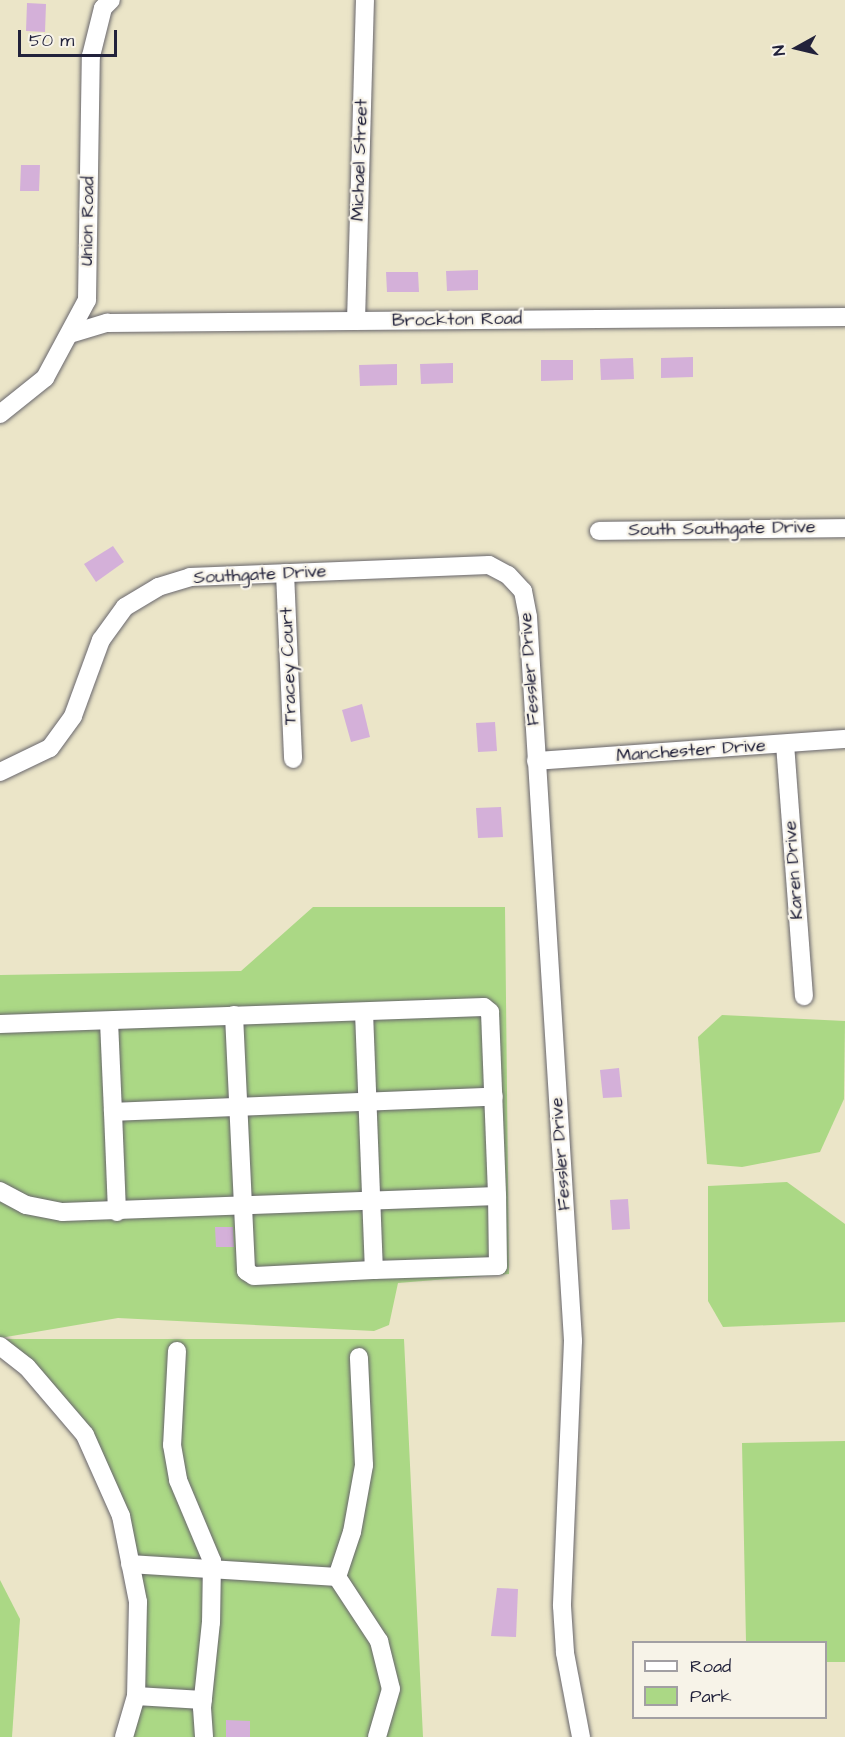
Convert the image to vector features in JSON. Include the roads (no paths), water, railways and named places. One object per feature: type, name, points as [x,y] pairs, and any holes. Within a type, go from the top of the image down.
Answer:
[{"type":"street","name":"Union Road","points":[[0,414],[45,378],[87,300],[91,56],[103,8],[111,0]]},
{"type":"street","name":"Michael Street","points":[[356,321],[364,0]]},
{"type":"street","name":"Brockton Road","points":[[70,334],[107,323],[845,316]]},
{"type":"street","name":"South Southgate Drive","points":[[599,531],[845,528]]},
{"type":"street","name":"Southgate Drive","points":[[0,772],[50,748],[73,716],[101,640],[125,607],[158,587],[190,577],[463,565],[489,566],[508,575]]},
{"type":"street","name":"Tracey Court","points":[[285,573],[293,759]]},
{"type":"street","name":"Fessler Drive","points":[[508,575],[523,591],[528,617],[573,1341],[561,1606],[565,1653],[581,1737]]},
{"type":"street","name":"Manchester Drive","points":[[536,760],[845,739]]},
{"type":"street","name":"Karen Drive","points":[[785,744],[804,996]]},
{"type":"street","points":[[0,1024],[109,1021],[234,1015],[484,1007],[490,1012],[498,1266],[249,1275],[246,1271],[241,1206],[234,1015]]},
{"type":"street","points":[[364,1012],[375,1270]]},
{"type":"street","points":[[109,1021],[117,1212]]},
{"type":"street","points":[[113,1112],[494,1096]]},
{"type":"street","points":[[0,1191],[41,1209],[117,1212],[497,1196]]},
{"type":"street","points":[[0,1346],[27,1367],[85,1435],[120,1516],[138,1602],[136,1696],[124,1737]]},
{"type":"street","points":[[177,1351],[172,1445],[178,1480],[212,1568],[211,1622],[203,1700],[204,1737]]},
{"type":"street","points":[[337,1577],[352,1532],[364,1465],[359,1357]]},
{"type":"street","points":[[130,1564],[337,1577]]},
{"type":"street","points":[[337,1577],[380,1641],[391,1689],[377,1737]]},
{"type":"street","points":[[136,1696],[203,1700]]}]
